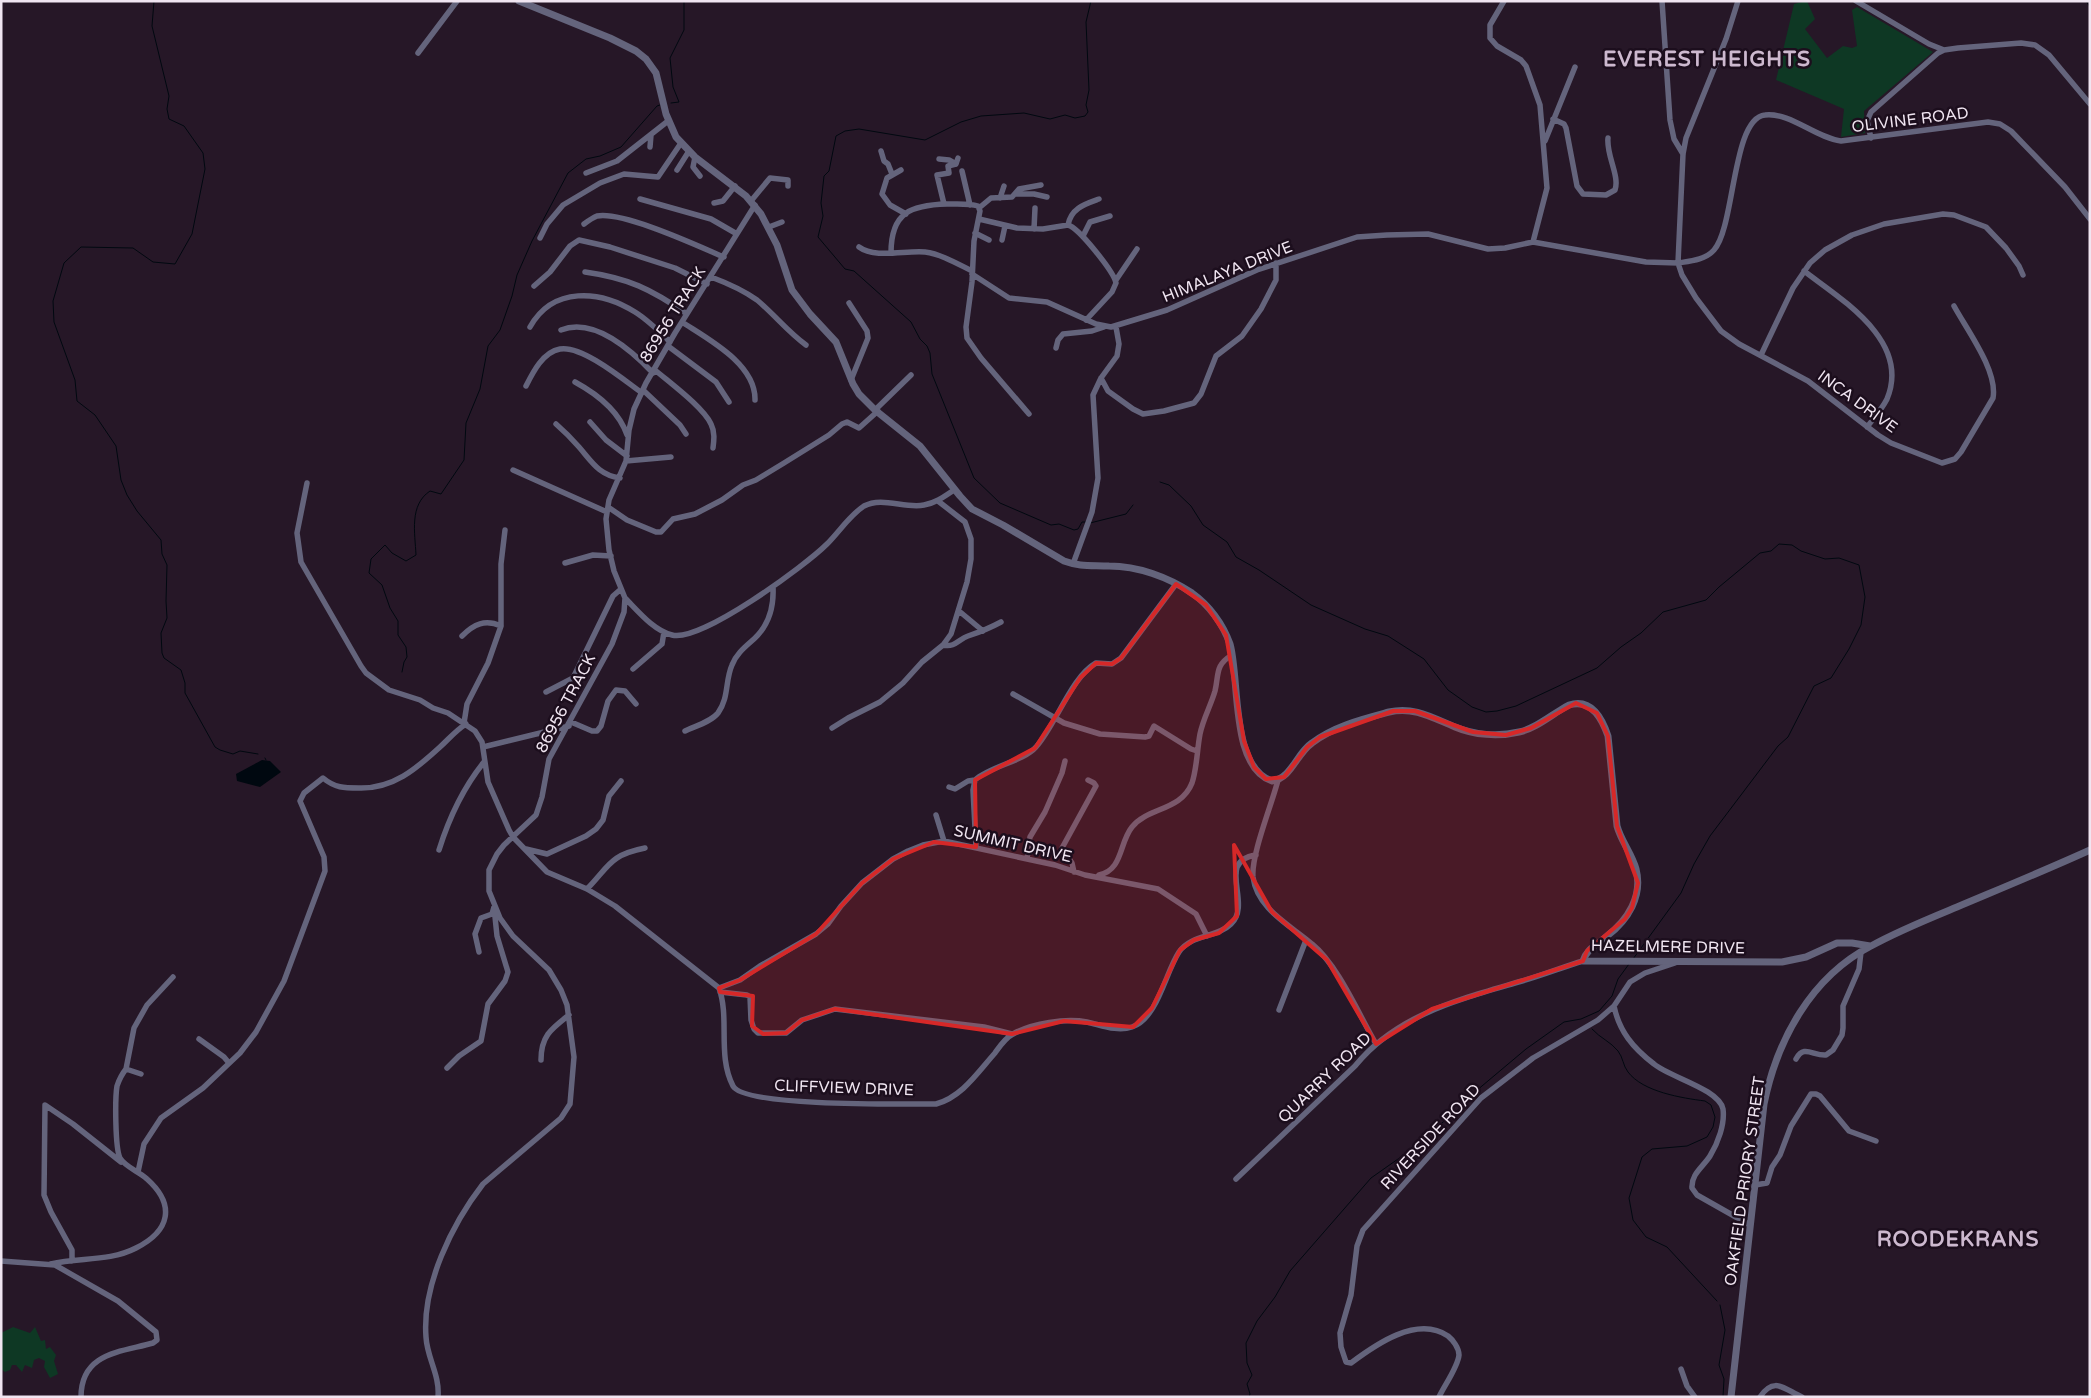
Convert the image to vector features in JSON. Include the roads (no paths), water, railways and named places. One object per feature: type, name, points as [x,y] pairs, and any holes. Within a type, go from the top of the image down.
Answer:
[{"type":"street","points":[[418,53],[456,1]]},
{"type":"street","points":[[519,1],[610,38],[636,51],[652,66],[656,73],[668,122],[680,143],[753,203],[769,227],[792,290],[836,342],[851,380],[859,394],[876,411],[920,446],[954,490],[972,509],[1073,564],[1129,567],[1159,576],[1191,593],[1206,605],[1218,620],[1226,635],[1232,655],[1240,725],[1249,755],[1259,774],[1272,781],[1278,780],[1256,855],[1253,877],[1262,898],[1285,925],[1306,940],[1327,960],[1376,1044]]},
{"type":"street","points":[[1504,1],[1490,25],[1490,38],[1497,46],[1518,57],[1526,66],[1540,105],[1547,188],[1533,242]]},
{"type":"street","points":[[1662,1],[1670,120],[1674,139],[1683,154]]},
{"type":"street","points":[[1678,263],[1683,154],[1686,138],[1726,39],[1738,1]]},
{"type":"street","points":[[1856,1],[1929,44],[1944,50],[2021,43],[2035,45],[2049,55],[2090,104]]},
{"type":"street","points":[[1871,138],[1867,121],[1871,112],[1944,50]]},
{"type":"street","points":[[1544,143],[1574,66]]},
{"type":"street","name":"OLIVINE ROAD","points":[[1678,263],[1708,255],[1718,246],[1722,238],[1739,158],[1748,130],[1754,119],[1766,115],[1773,115],[1833,140],[1851,141],[1988,122],[2000,124],[2011,131],[2058,180],[2090,219]]},
{"type":"street","points":[[1553,119],[1564,124],[1566,128],[1577,186],[1583,194],[1606,195],[1615,190],[1617,184],[1609,154],[1608,138]]},
{"type":"street","points":[[586,173],[618,160],[668,122]]},
{"type":"street","points":[[650,147],[651,135]]},
{"type":"street","points":[[540,238],[547,224],[563,205],[600,183],[624,174],[658,177],[680,143]]},
{"type":"street","points":[[881,151],[884,162],[888,164],[892,174]]},
{"type":"street","points":[[677,170],[692,154]]},
{"type":"street","points":[[692,154],[693,167],[700,176]]},
{"type":"street","points":[[938,159],[957,161],[948,166],[949,172],[937,175],[944,204]]},
{"type":"street","points":[[901,170],[892,174],[884,184],[883,197],[894,208],[906,214]]},
{"type":"street","points":[[962,171],[970,205]]},
{"type":"street","name":"86956 TRACK","points":[[438,1397],[438,1380],[428,1349],[426,1335],[428,1309],[440,1255],[475,1194],[483,1184],[567,1111],[572,1094],[574,1058],[569,1015],[561,990],[542,963],[513,936],[494,906],[489,891],[489,870],[497,854],[536,814],[542,797],[549,759],[570,724],[612,644],[624,612],[625,598],[606,538],[607,510],[627,458],[631,419],[642,392],[682,322],[724,257],[753,203],[770,178],[788,180],[788,186]]},
{"type":"street","points":[[1014,195],[1018,189],[1041,185]]},
{"type":"street","points":[[714,203],[723,202],[734,186]]},
{"type":"street","points":[[1000,198],[1004,186]]},
{"type":"street","points":[[1029,414],[981,358],[967,338],[966,326],[979,208],[991,198],[1034,194],[1047,197]]},
{"type":"street","points":[[1014,195],[1022,198]]},
{"type":"street","points":[[640,199],[712,219],[737,234]]},
{"type":"street","points":[[1068,225],[1070,216],[1076,209],[1099,199]]},
{"type":"street","points":[[891,253],[891,243],[895,228],[906,214],[919,206],[944,204],[970,205],[979,208]]},
{"type":"street","points":[[1034,229],[1035,208]]},
{"type":"street","points":[[1761,355],[1793,288],[1804,270],[1825,250],[1852,234],[1884,224],[1943,214],[1954,215],[1990,229],[2016,260],[2023,275]]},
{"type":"street","points":[[584,224],[596,216],[617,217],[668,234],[724,257]]},
{"type":"street","points":[[1083,236],[1090,222],[1110,216]]},
{"type":"street","points":[[978,219],[1005,226],[1034,229],[1068,225],[1083,236],[1116,280]]},
{"type":"street","points":[[769,227],[782,222]]},
{"type":"street","points":[[1002,240],[1005,226]]},
{"type":"street","points":[[975,233],[989,240]]},
{"type":"street","name":"HIMALAYA DRIVE","points":[[859,247],[870,252],[925,252],[953,262],[1009,298],[1047,302],[1104,327],[1116,327],[1167,310],[1244,275],[1346,240],[1387,235],[1428,234],[1488,249],[1505,248],[1533,242],[1646,262],[1678,263]]},
{"type":"street","points":[[534,286],[550,272],[570,246],[579,240],[610,247],[675,268],[707,284]]},
{"type":"street","points":[[1086,320],[1115,289],[1116,280],[1137,249]]},
{"type":"street","points":[[1101,378],[1108,391],[1143,414],[1194,403],[1201,394],[1216,356],[1242,336],[1261,310],[1276,280],[1276,263]]},
{"type":"street","name":"INCA DRIVE","points":[[1678,263],[1686,283],[1721,331],[1739,344],[1808,381],[1867,427],[1891,443],[1935,461],[1949,462],[1961,452],[1993,398],[1994,389],[1990,370],[1954,306]]},
{"type":"street","points":[[1804,270],[1860,315],[1871,326],[1887,349],[1891,366],[1889,392],[1884,404],[1867,427]]},
{"type":"street","points":[[585,272],[630,281],[663,297],[687,314]]},
{"type":"street","points":[[712,277],[731,285],[757,301],[785,329],[806,345]]},
{"type":"street","points":[[530,327],[539,314],[558,300],[572,295],[614,302],[649,322],[669,344],[716,382],[730,402]]},
{"type":"street","points":[[850,303],[868,338],[851,380]]},
{"type":"street","points":[[682,322],[717,344],[737,362],[754,388],[755,400]]},
{"type":"street","points":[[560,330],[576,327],[599,333],[635,354],[688,398],[708,420],[713,431],[713,448]]},
{"type":"street","points":[[1056,348],[1058,340],[1063,334],[1092,331],[1104,327]]},
{"type":"street","points":[[1073,564],[1097,489],[1099,470],[1092,399],[1101,378],[1118,356],[1119,344],[1116,327]]},
{"type":"street","points":[[526,386],[532,372],[539,364],[552,352],[565,349],[599,363],[642,392],[680,425],[686,434]]},
{"type":"street","points":[[513,470],[627,520],[656,532],[662,532],[673,519],[695,514],[722,500],[743,485],[756,480],[829,435],[842,424],[847,422],[859,428],[911,374]]},
{"type":"street","points":[[575,382],[600,398],[623,423],[628,437]]},
{"type":"street","points":[[590,422],[606,440],[627,458],[671,457]]},
{"type":"street","points":[[556,424],[580,447],[600,472],[611,477],[620,478]]},
{"type":"street","points":[[307,483],[297,533],[299,556],[303,567],[352,652],[366,672],[389,690],[420,700],[433,708],[448,713],[480,736],[488,782],[513,837],[524,849],[547,872],[587,889],[615,906],[720,990],[748,995],[750,997],[752,1026],[763,1034],[786,1033],[802,1020],[835,1009],[984,1027],[1012,1034],[1021,1030],[1076,1020],[1113,1028],[1133,1027],[1142,1021],[1152,1008],[1180,950],[1186,945],[1219,933],[1227,928],[1237,916],[1237,865],[1246,857],[1256,855]]},
{"type":"street","points":[[625,598],[664,632],[677,636],[690,634],[720,620],[773,588],[823,548],[865,506],[877,502],[918,506],[938,501],[954,490]]},
{"type":"street","points":[[832,728],[880,702],[943,645],[951,634],[959,611],[971,559],[971,539],[965,522],[938,501]]},
{"type":"street","points":[[465,724],[466,704],[488,663],[501,626],[501,564],[504,530]]},
{"type":"street","points":[[565,563],[593,555],[611,556]]},
{"type":"street","points":[[949,787],[955,789],[968,781],[975,780],[981,775],[1031,752],[1056,719],[1076,684],[1086,671],[1096,664],[1112,664],[1121,658],[1176,584]]},
{"type":"street","points":[[685,731],[713,718],[721,709],[728,690],[730,672],[735,658],[762,631],[769,617],[773,605],[773,588]]},
{"type":"street","points":[[546,692],[573,678],[613,596],[621,589]]},
{"type":"street","points":[[959,611],[984,631]]},
{"type":"street","points":[[462,636],[470,628],[481,622],[492,622],[501,626]]},
{"type":"street","points":[[943,645],[956,644],[965,637],[984,631],[1002,622]]},
{"type":"street","points":[[633,669],[662,644],[664,632]]},
{"type":"street","points":[[1097,876],[1109,871],[1114,866],[1129,832],[1137,822],[1172,805],[1184,796],[1192,782],[1202,724],[1215,690],[1220,664],[1232,655]]},
{"type":"street","points":[[483,747],[570,724],[597,731],[601,726],[608,701],[616,690],[625,691],[636,704]]},
{"type":"street","points":[[1013,694],[1064,723],[1110,735],[1147,737],[1154,726],[1198,751]]},
{"type":"street","name":"HAZELMERE DRIVE","points":[[1278,780],[1288,772],[1306,747],[1320,737],[1347,725],[1393,711],[1415,712],[1473,732],[1506,734],[1531,728],[1569,705],[1576,703],[1590,707],[1604,724],[1608,736],[1617,826],[1620,838],[1636,868],[1638,883],[1632,908],[1624,920],[1605,938],[1587,951],[1583,961],[1782,962],[1806,958],[1837,943],[1852,942],[1870,946]]},
{"type":"street","points":[[138,1172],[144,1144],[161,1118],[196,1094],[240,1053],[256,1032],[284,981],[325,871],[324,857],[300,800],[304,793],[323,778],[338,788],[373,788],[394,782],[406,776],[465,724]]},
{"type":"street","points":[[1027,859],[1030,838],[1045,812],[1062,773],[1065,761]]},
{"type":"street","points":[[439,850],[455,807],[484,762]]},
{"type":"street","points":[[975,780],[973,790],[976,847]]},
{"type":"street","points":[[1074,872],[1072,863],[1062,848],[1096,786],[1088,780]]},
{"type":"street","points":[[524,849],[547,854],[586,836],[596,829],[603,820],[609,796],[621,781]]},
{"type":"street","points":[[936,815],[944,841]]},
{"type":"street","name":"SUMMIT DRIVE","points":[[720,990],[816,934],[828,924],[862,883],[893,860],[923,845],[944,841],[1027,859],[1074,872],[1153,887],[1163,891],[1196,914],[1207,936]]},
{"type":"street","points":[[587,889],[614,859],[626,852],[645,848]]},
{"type":"street","name":"OAKFIELD PRIORY STREET","points":[[1731,1397],[1764,1104],[1774,1064],[1794,1021],[1834,972],[1870,946],[2090,850]]},
{"type":"street","points":[[479,952],[475,934],[481,918],[492,914],[494,906]]},
{"type":"street","points":[[447,1068],[459,1056],[481,1041],[488,1004],[507,976],[508,968],[497,936],[494,906]]},
{"type":"street","points":[[1279,1010],[1306,940]]},
{"type":"street","points":[[1796,1059],[1798,1054],[1804,1051],[1826,1055],[1836,1046],[1844,1028],[1843,1006],[1859,969],[1861,952]]},
{"type":"street","name":"QUARRY ROAD","points":[[1236,1179],[1376,1044],[1418,1016],[1432,1009],[1583,961]]},
{"type":"street","name":"RIVERSIDE ROAD","points":[[1439,1397],[1459,1356],[1457,1347],[1452,1339],[1440,1332],[1428,1330],[1402,1333],[1375,1346],[1350,1364],[1345,1359],[1341,1347],[1340,1333],[1350,1300],[1357,1246],[1363,1230],[1481,1098],[1533,1058],[1598,1020],[1614,1006],[1625,988],[1638,977],[1679,961]]},
{"type":"street","points":[[130,1167],[119,1156],[116,1120],[117,1086],[126,1069],[134,1028],[147,1005],[173,976]]},
{"type":"street","name":"CLIFFVIEW DRIVE","points":[[720,990],[725,1008],[725,1049],[733,1086],[741,1093],[779,1101],[936,1104],[945,1102],[962,1090],[1012,1034]]},
{"type":"street","points":[[1614,1006],[1622,1032],[1654,1065],[1709,1092],[1721,1103],[1723,1111],[1720,1133],[1710,1155],[1695,1174],[1692,1188],[1697,1195],[1750,1226]]},
{"type":"street","points":[[541,1060],[541,1048],[545,1037],[569,1015]]},
{"type":"street","points":[[199,1039],[224,1057],[229,1063]]},
{"type":"street","points":[[126,1069],[141,1074]]},
{"type":"street","points":[[1755,1186],[1767,1183],[1772,1167],[1780,1155],[1791,1126],[1811,1094],[1820,1096],[1849,1131],[1876,1141]]},
{"type":"street","points":[[1,1259],[11,1262],[51,1264],[96,1260],[136,1248],[154,1234],[163,1223],[166,1215],[163,1199],[157,1189],[138,1172],[45,1105],[44,1195],[50,1212],[72,1250],[72,1261]]},
{"type":"street","points":[[51,1264],[124,1305],[153,1328],[158,1336],[153,1344],[117,1351],[97,1362],[85,1375],[82,1382],[81,1397]]},
{"type":"street","points":[[1681,1369],[1687,1386],[1695,1397]]},
{"type":"street","points":[[1760,1397],[1768,1387],[1775,1385],[1802,1397]]},
{"type":"waterway","points":[[154,1],[152,26],[169,96],[167,109],[169,119],[184,126],[203,153],[205,169],[192,234],[175,264],[153,262],[133,248],[81,247],[64,263],[53,301],[54,322],[75,380],[77,401],[95,415],[116,446],[121,480],[127,495],[137,511],[161,540],[162,554],[167,565],[167,618],[161,633],[164,658],[181,670],[185,683],[185,693],[215,747],[233,754],[240,751],[258,754]]},
{"type":"waterway","points":[[671,103],[679,102],[673,87],[670,58],[684,30],[684,1]]},
{"type":"waterway","points":[[1086,522],[1082,522],[1078,529],[1074,530],[1059,524],[1051,525],[1000,503],[974,478],[932,374],[930,353],[927,346],[920,339],[911,322],[854,271],[845,269],[818,237],[823,216],[821,203],[824,176],[829,171],[836,136],[845,131],[859,129],[925,140],[961,122],[981,116],[1024,113],[1050,119],[1065,115],[1075,118],[1085,116],[1088,112],[1086,105],[1089,90],[1086,22],[1091,1]]},
{"type":"waterway","points":[[2086,1],[2090,7]]},
{"type":"waterway","points":[[402,672],[407,657],[406,647],[398,635],[398,621],[390,608],[382,585],[369,573],[371,559],[385,545],[392,553],[406,561],[416,555],[414,529],[419,504],[430,491],[441,494],[464,460],[466,423],[480,389],[488,346],[500,330],[517,275],[532,241],[568,173],[586,159],[600,156],[621,147],[657,106],[660,105]]},
{"type":"waterway","points":[[1160,482],[1169,485],[1191,506],[1203,525],[1227,542],[1236,557],[1311,605],[1365,629],[1388,636],[1424,659],[1448,690],[1472,707],[1486,712],[1516,706],[1597,668],[1641,633],[1663,612],[1706,600],[1760,553],[1771,551],[1779,544],[1792,545],[1801,551],[1825,559],[1839,558],[1859,565],[1865,597],[1861,625],[1849,649],[1831,678],[1814,686],[1788,737],[1778,746],[1710,836],[1694,864],[1681,893],[1633,959]]},
{"type":"waterway","points":[[1090,523],[1126,514],[1133,505]]},
{"type":"waterway","points":[[1249,1397],[1247,1384],[1252,1375],[1247,1363],[1246,1343],[1257,1321],[1275,1297],[1290,1271],[1371,1178],[1398,1159],[1459,1109],[1476,1091],[1526,1049],[1564,1022],[1581,1019],[1599,1011],[1612,996],[1618,979],[1629,964]]},
{"type":"waterway","points":[[1592,1029],[1620,1053],[1628,1072],[1643,1085],[1664,1093],[1705,1101],[1711,1105],[1715,1117],[1713,1127],[1707,1137],[1687,1146],[1652,1149],[1642,1157],[1629,1198],[1633,1220],[1646,1237],[1667,1247],[1717,1301]]},
{"type":"waterway","points":[[1720,1305],[1725,1330],[1719,1365],[1724,1379],[1723,1397]]},
{"type":"district","name":"EVEREST HEIGHTS","points":[[1707,59]]},
{"type":"district","name":"ROODEKRANS","points":[[1958,1239]]}]
